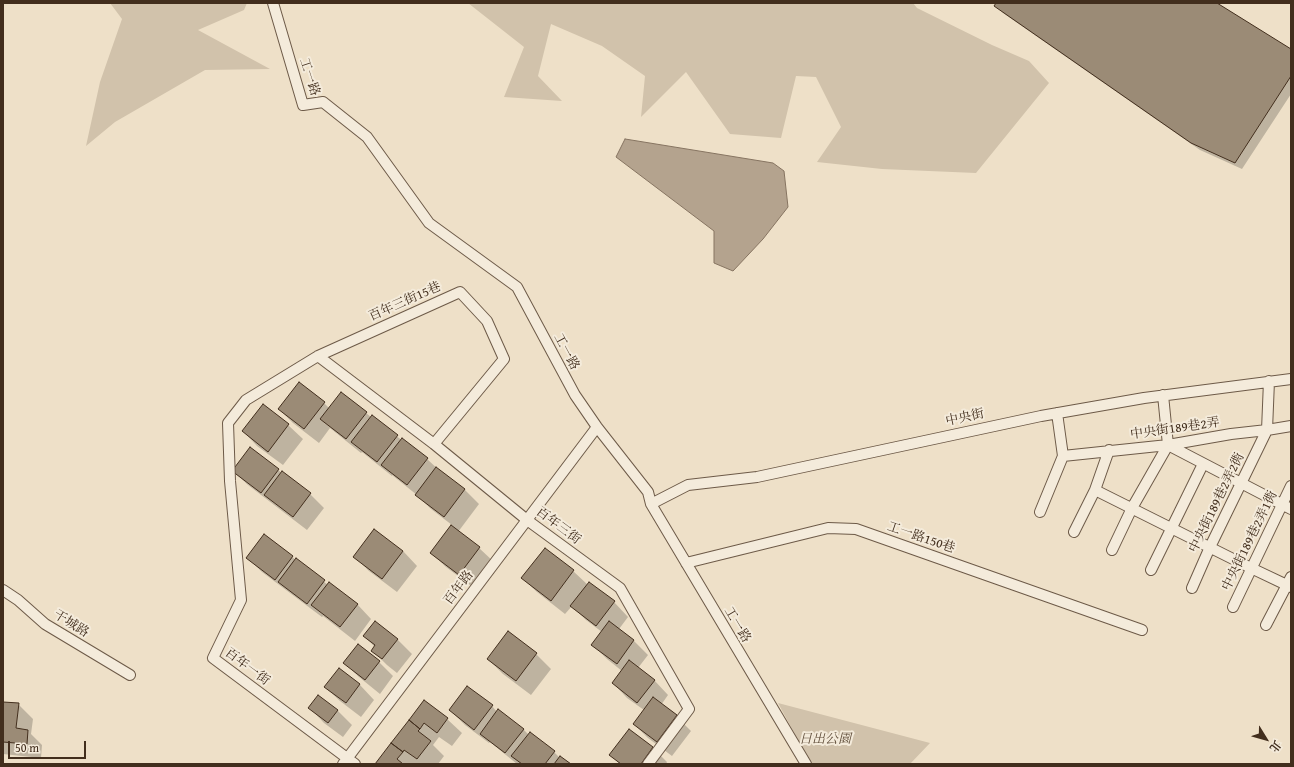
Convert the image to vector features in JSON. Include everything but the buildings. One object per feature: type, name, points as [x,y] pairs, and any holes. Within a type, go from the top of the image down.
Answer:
[{"type":"street","name":"工一路","points":[[273,3],[303,106],[323,102],[367,137],[429,223],[517,287],[575,395],[597,427],[648,492],[651,504],[806,764]]},
{"type":"street","name":"百年三街15巷","points":[[318,356],[460,292],[486,321],[504,359],[434,444]]},
{"type":"street","name":"百年三街","points":[[318,356],[434,444],[527,520],[620,588],[689,709],[648,764]]},
{"type":"street","name":"百年一街","points":[[318,356],[246,400],[228,423],[230,481],[241,600],[213,658],[348,762]]},
{"type":"street","name":"中央街","points":[[651,504],[688,485],[757,477],[1057,413],[1163,395],[1291,378]]},
{"type":"street","points":[[1267,430],[1269,381]]},
{"type":"street","points":[[1112,550],[1132,508],[1168,445],[1163,395]]},
{"type":"street","points":[[1040,512],[1063,456],[1057,413]]},
{"type":"street","name":"中央街189巷2弄","points":[[1063,456],[1168,445],[1231,434],[1291,426]]},
{"type":"street","name":"百年路","points":[[348,762],[597,427]]},
{"type":"street","name":"中央街189巷2弄2衖","points":[[1192,588],[1210,547],[1267,430]]},
{"type":"street","points":[[1168,445],[1203,464],[1242,482],[1287,507]]},
{"type":"street","points":[[1074,532],[1095,490],[1109,450]]},
{"type":"street","points":[[1151,570],[1203,464]]},
{"type":"street","name":"中央街189巷2弄1衖","points":[[1233,607],[1251,568],[1287,507],[1291,486]]},
{"type":"street","points":[[1095,490],[1251,568],[1290,583],[1266,625]]},
{"type":"street","name":"工一路150巷","points":[[686,563],[828,528],[856,529],[1142,630]]},
{"type":"street","name":"干城路","points":[[3,590],[18,600],[45,624],[130,675]]},
{"type":"green space","points":[[110,3],[247,3],[244,10],[198,30],[270,69],[205,70],[115,122],[86,146],[100,82],[122,19]]},
{"type":"green space","points":[[468,3],[913,3],[917,8],[992,45],[1029,61],[1049,83],[976,173],[882,169],[817,162],[841,127],[816,77],[796,76],[781,138],[730,134],[686,72],[641,117],[645,76],[602,46],[551,24],[538,76],[562,101],[504,97],[524,47]]},
{"type":"green space","name":"日出公園","points":[[778,703],[930,743],[910,764],[811,764]]},
{"type":"shaded area","points":[[625,139],[773,163],[784,171],[788,207],[763,239],[733,271],[714,263],[714,231],[616,157]]}]
